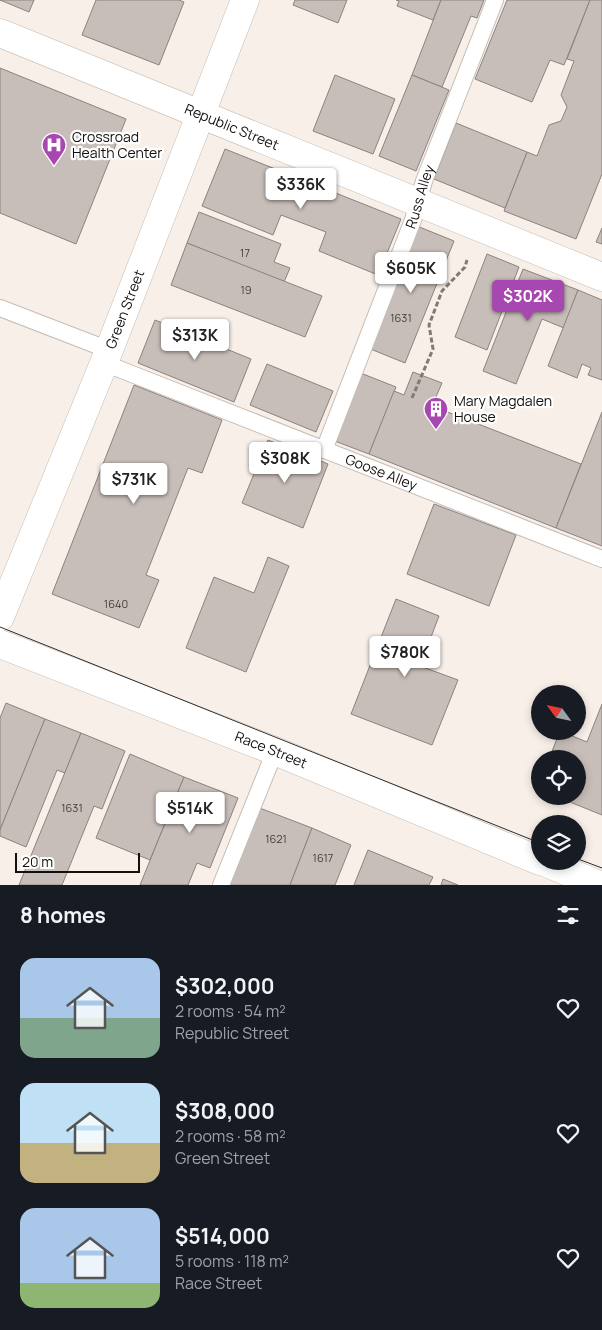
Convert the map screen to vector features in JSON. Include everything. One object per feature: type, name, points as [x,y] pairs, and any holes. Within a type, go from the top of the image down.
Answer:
[{"type":"street","name":"Green Street","points":[[0,617],[106,357],[245,0]]},
{"type":"street","name":"Republic Street","points":[[0,33],[602,277]]},
{"type":"street","name":"Race Street","points":[[0,644],[275,751],[531,857]]},
{"type":"street","name":"Race Street","points":[[563,870],[599,885]]},
{"type":"lane","name":"Russ Alley","points":[[324,450],[413,220],[424,181],[495,0]]},
{"type":"lane","name":"Goose Alley","points":[[0,308],[106,357],[324,450],[602,559]]},
{"type":"lane","points":[[220,885],[275,751]]},
{"type":"path","points":[[412,398],[433,349],[429,325],[442,291],[464,267],[470,252]]},
{"type":"building","points":[[0,0],[34,0],[29,12]]},
{"type":"building","points":[[96,0],[179,0],[184,2],[159,65],[82,35]]},
{"type":"building","points":[[295,0],[347,0],[338,23],[293,5]]},
{"type":"building","points":[[396,0],[441,0],[433,20],[397,6],[399,1]]},
{"type":"building","points":[[441,0],[484,0],[477,18],[471,16],[442,87],[412,75]]},
{"type":"building","points":[[507,0],[590,0],[564,65],[550,60],[532,102],[475,79]]},
{"type":"building","points":[[590,0],[602,0],[602,174],[576,239],[504,211],[527,152],[537,156],[549,125],[561,121],[567,107],[561,95],[574,61],[567,59]]},
{"type":"building","name":"Crossroad Health Center","points":[[0,68],[126,119],[76,244],[0,213]]},
{"type":"building","points":[[335,75],[395,99],[373,154],[313,131]]},
{"type":"building","points":[[412,75],[449,90],[416,171],[379,156]]},
{"type":"building","points":[[456,123],[527,152],[505,208],[434,179]]},
{"type":"building","points":[[225,149],[401,219],[378,275],[319,251],[326,232],[281,215],[273,235],[202,206]]},
{"type":"building","points":[[199,212],[281,244],[274,262],[290,268],[284,282],[187,243]]},
{"type":"building","points":[[417,226],[454,241],[405,363],[368,348]]},
{"type":"building","points":[[602,228],[602,244],[596,242]]},
{"type":"building","points":[[187,243],[322,296],[305,337],[171,285]]},
{"type":"building","points":[[487,254],[519,267],[487,350],[455,337]]},
{"type":"building","points":[[523,269],[578,290],[564,328],[542,319],[516,384],[483,371]]},
{"type":"building","points":[[578,290],[602,300],[602,380],[588,375],[591,368],[582,364],[577,378],[548,366]]},
{"type":"building","points":[[155,320],[251,359],[234,402],[138,363]]},
{"type":"building","points":[[267,364],[333,391],[316,432],[250,405]]},
{"type":"building","points":[[358,372],[396,387],[369,454],[332,440]]},
{"type":"building","name":"Mary Magdalen House","points":[[413,372],[442,383],[432,406],[581,464],[556,528],[369,454],[394,391],[404,395]]},
{"type":"building","points":[[134,385],[222,420],[202,473],[188,468],[146,575],[159,580],[139,628],[52,594]]},
{"type":"building","points":[[602,412],[602,546],[556,528]]},
{"type":"building","points":[[268,440],[328,464],[303,528],[242,503]]},
{"type":"building","points":[[434,504],[516,535],[489,606],[407,574]]},
{"type":"building","points":[[268,557],[289,566],[246,672],[186,648],[214,577],[254,593]]},
{"type":"building","points":[[396,599],[439,616],[420,666],[458,680],[432,745],[351,714]]},
{"type":"building","points":[[6,703],[45,719],[0,830],[0,718]]},
{"type":"building","points":[[602,704],[602,815],[577,805],[586,805],[586,750],[553,750],[556,740],[582,740],[587,742]]},
{"type":"building","points":[[45,719],[81,733],[65,773],[57,770],[26,847],[0,836],[0,830]]},
{"type":"building","points":[[81,733],[125,751],[102,809],[94,806],[62,885],[19,885]]},
{"type":"building","points":[[130,754],[184,777],[150,860],[96,838]]},
{"type":"building","points":[[184,777],[238,798],[210,868],[197,863],[188,885],[140,885]]},
{"type":"building","points":[[257,807],[312,828],[290,885],[225,885]]},
{"type":"building","points":[[312,828],[351,845],[335,885],[290,885]]},
{"type":"building","points":[[368,850],[433,877],[429,885],[354,885]]},
{"type":"building","points":[[443,879],[458,885],[441,885]]},
{"type":"tram line","points":[[0,627],[531,839]]},
{"type":"tram line","points":[[586,862],[602,868]]},
{"type":"place","name":"Crossroad Health Center","points":[[54,166]]},
{"type":"place","name":"Mary Magdalen House","points":[[436,430]]}]
